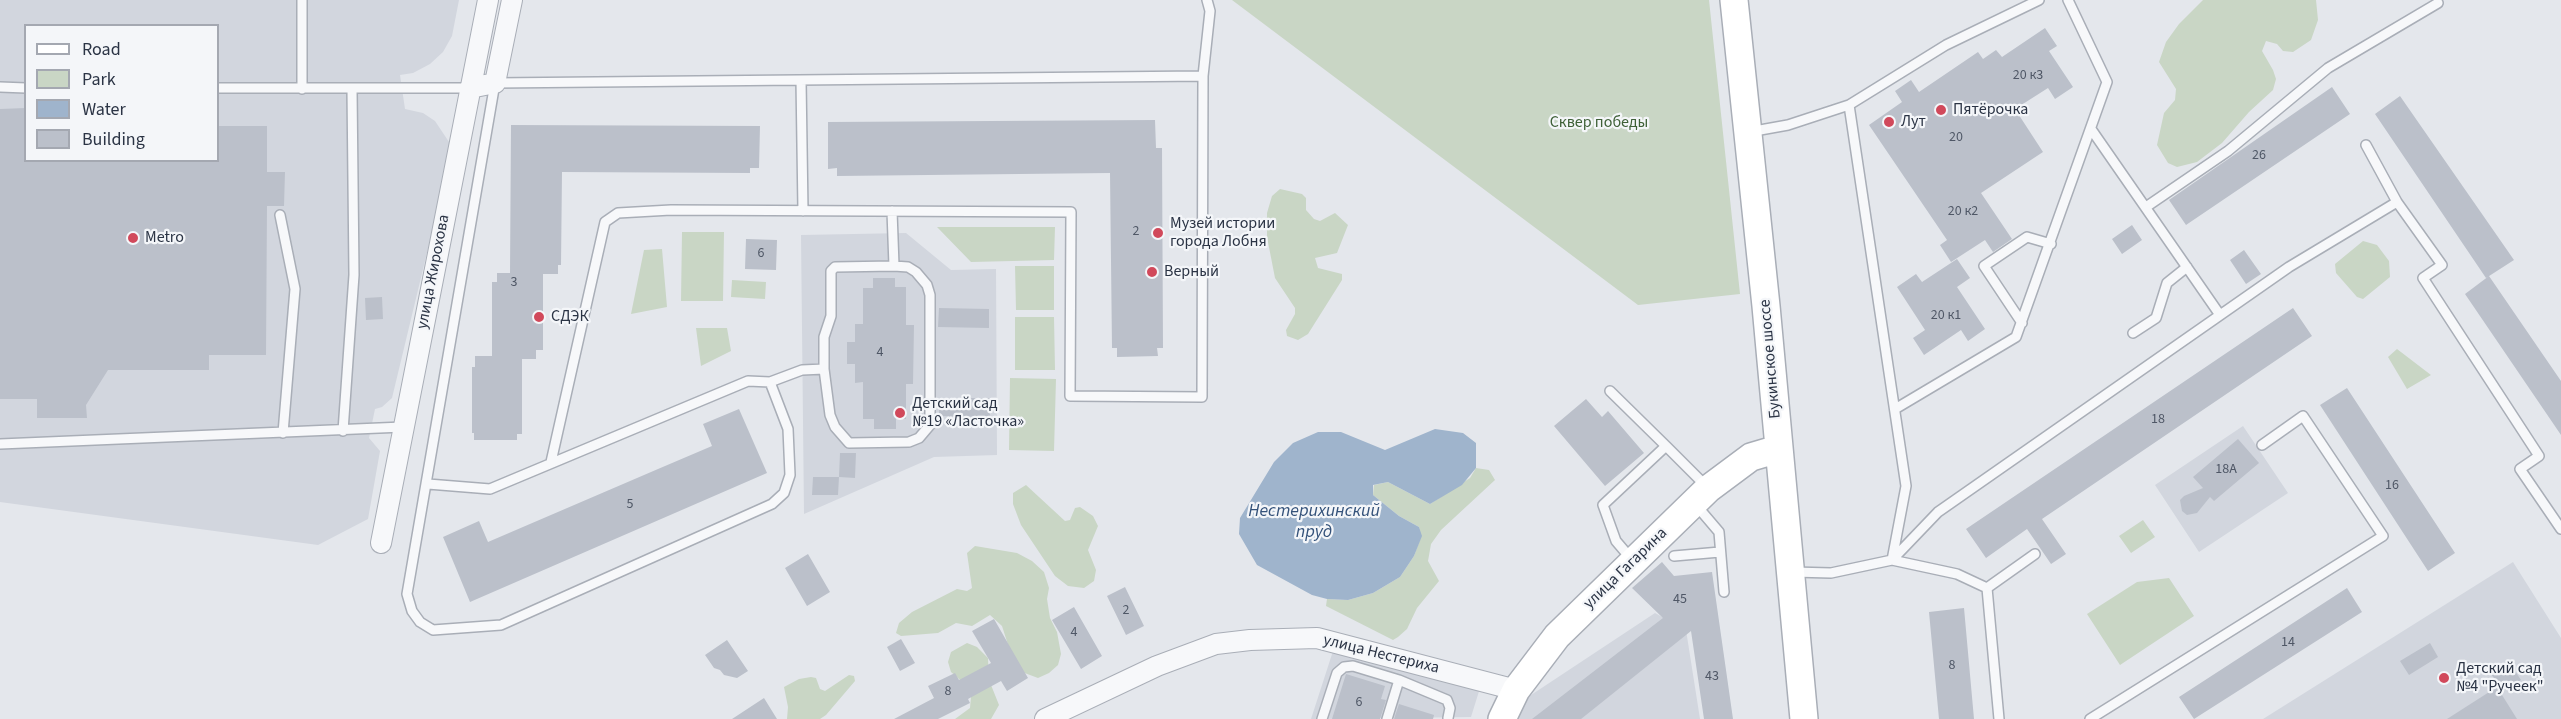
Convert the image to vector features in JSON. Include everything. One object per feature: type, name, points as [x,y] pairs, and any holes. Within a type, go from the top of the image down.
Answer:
[{"type":"main road","name":"Букинское шоссе","points":[[1734,0],[1766,306],[1804,719]]},
{"type":"main road","name":"улица Гагарина","points":[[1502,719],[1516,690],[1557,636],[1701,496],[1751,458],[1778,449]]},
{"type":"street","name":"улица Жирохова","points":[[381,543],[488,0]]},
{"type":"street","points":[[470,88],[495,83],[512,0]]},
{"type":"street","name":"улица Нестериха","points":[[1045,719],[1167,662],[1216,644],[1250,640],[1317,638],[1516,690]]},
{"type":"lane","points":[[302,0],[302,89]]},
{"type":"lane","points":[[551,462],[605,222],[618,213],[671,210],[1071,212],[1070,396],[1202,397],[1203,76],[1210,10],[1207,0]]},
{"type":"lane","points":[[1747,133],[1788,126],[1849,105],[1946,45],[2039,0]]},
{"type":"lane","points":[[1895,409],[2016,337],[2022,323],[2107,82],[2068,0]]},
{"type":"lane","points":[[2146,207],[2228,151],[2328,68],[2438,3]]},
{"type":"lane","points":[[770,382],[788,429],[790,475],[784,493],[772,504],[501,625],[433,630],[420,622],[412,611],[407,594],[428,484],[495,83],[1203,76]]},
{"type":"lane","points":[[801,80],[803,211]]},
{"type":"lane","points":[[0,87],[24,88]]},
{"type":"lane","points":[[219,88],[470,88]]},
{"type":"lane","points":[[343,431],[354,275],[352,89]]},
{"type":"lane","points":[[1849,105],[1905,486],[1892,560]]},
{"type":"lane","points":[[2091,129],[2220,315]]},
{"type":"lane","points":[[2366,145],[2397,202],[2442,265],[2423,278],[2538,456],[2520,469],[2561,529]]},
{"type":"lane","points":[[1892,560],[1938,512],[2289,267],[2397,202]]},
{"type":"lane","points":[[892,211],[894,266]]},
{"type":"lane","points":[[280,215],[295,289],[283,433]]},
{"type":"lane","points":[[2022,323],[1984,266],[2027,237],[2051,244]]},
{"type":"lane","points":[[894,266],[908,267],[915,272],[927,285],[930,295],[930,425],[926,432],[909,442],[849,443],[840,436],[830,415],[824,369],[824,337],[831,316],[832,268],[894,266]]},
{"type":"lane","points":[[2133,333],[2156,318],[2167,284],[2187,267]]},
{"type":"lane","points":[[428,484],[490,489],[748,381],[770,382],[802,370],[824,369]]},
{"type":"lane","points":[[1610,391],[1666,446],[1701,496],[1719,532],[1724,592]]},
{"type":"lane","points":[[2090,719],[2383,536],[2303,416],[2262,445]]},
{"type":"lane","points":[[0,444],[403,427]]},
{"type":"lane","points":[[1634,562],[1616,541],[1603,505],[1666,446]]},
{"type":"lane","points":[[1674,556],[1720,552]]},
{"type":"lane","points":[[1987,588],[2035,555]]},
{"type":"lane","points":[[1791,572],[1832,573],[1892,560],[1957,573],[1987,588]]},
{"type":"lane","points":[[1987,588],[1999,719]]},
{"type":"lane","points":[[1322,719],[1337,673],[1344,667],[1353,666],[1399,680],[1447,700],[1450,708],[1449,719]]},
{"type":"lane","points":[[1387,719],[1399,680]]},
{"type":"shaded area","points":[[0,0],[459,0],[452,36],[443,52],[430,64],[413,73],[400,75],[405,109],[423,113],[435,121],[449,142],[450,157],[392,398],[382,407],[375,409],[369,438],[380,451],[368,519],[318,545],[0,502]]},
{"type":"shaded area","name":"Детский сад №19 «Ласточка»","points":[[906,233],[951,270],[996,269],[997,455],[934,457],[804,514],[801,235]]},
{"type":"shaded area","points":[[2243,426],[2288,493],[2199,552],[2155,485]]},
{"type":"shaded area","name":"Детский сад №4 \"Ручеек\"","points":[[2513,562],[2561,638],[2561,719],[2263,719]]},
{"type":"shaded area","points":[[1655,613],[1686,630],[1700,719],[1515,719],[1525,699]]},
{"type":"shaded area","points":[[1333,651],[1480,688],[1471,717],[1311,719]]},
{"type":"green space","name":"Сквер победы","points":[[1232,0],[1709,0],[1740,294],[1638,305]]},
{"type":"green space","points":[[2203,0],[2316,0],[2318,20],[2311,40],[2293,52],[2283,51],[2277,44],[2266,41],[2262,51],[2276,79],[2273,90],[2249,112],[2222,143],[2197,162],[2177,167],[2168,163],[2157,145],[2164,113],[2175,100],[2176,89],[2159,62],[2166,42],[2179,24]]},
{"type":"green space","points":[[1280,189],[1302,194],[1306,198],[1306,210],[1314,219],[1320,221],[1335,213],[1348,225],[1337,253],[1315,258],[1318,268],[1342,274],[1342,280],[1308,334],[1298,340],[1287,336],[1286,330],[1295,314],[1295,308],[1275,278],[1267,237],[1267,213],[1272,196]]},
{"type":"green space","points":[[937,227],[1055,227],[1054,260],[971,262]]},
{"type":"green space","points":[[682,232],[724,232],[723,301],[681,301]]},
{"type":"green space","points":[[2363,241],[2377,245],[2389,261],[2390,277],[2363,299],[2357,297],[2336,273],[2335,264]]},
{"type":"green space","points":[[662,249],[667,307],[631,314],[644,250]]},
{"type":"green space","points":[[1015,266],[1054,266],[1054,310],[1016,310]]},
{"type":"green space","points":[[732,280],[766,282],[765,299],[731,297]]},
{"type":"green space","points":[[1015,317],[1054,317],[1055,370],[1015,370]]},
{"type":"green space","points":[[696,328],[727,328],[731,351],[701,366]]},
{"type":"green space","points":[[2397,349],[2431,375],[2407,389],[2388,357]]},
{"type":"green space","points":[[1010,378],[1056,379],[1054,451],[1009,450]]},
{"type":"green space","points":[[1476,468],[1489,470],[1495,480],[1441,530],[1431,544],[1428,561],[1439,581],[1417,608],[1407,629],[1393,640],[1326,606],[1327,599],[1348,600],[1373,593],[1400,577],[1414,556],[1421,537],[1419,527],[1399,516],[1373,495],[1374,485],[1388,482],[1430,504],[1470,478]]},
{"type":"green space","points":[[1026,485],[1065,521],[1070,520],[1075,508],[1080,507],[1093,516],[1098,526],[1088,550],[1096,570],[1094,581],[1084,588],[1068,586],[1055,576],[1021,525],[1013,504],[1013,493]]},
{"type":"green space","points":[[2143,520],[2155,537],[2131,553],[2119,536]]},
{"type":"green space","points":[[975,546],[1017,553],[1032,561],[1044,572],[1049,588],[1047,599],[1050,618],[1057,632],[1061,654],[1058,665],[1049,673],[1038,678],[1022,672],[1011,654],[1002,626],[990,615],[972,626],[956,623],[938,633],[901,636],[896,633],[899,623],[912,612],[957,589],[967,591],[972,588],[967,553]]},
{"type":"green space","points":[[2169,578],[2194,616],[2120,665],[2087,614],[2137,582]]},
{"type":"green space","points":[[967,643],[977,647],[988,658],[989,680],[999,705],[991,719],[955,719],[970,708],[971,697],[967,686],[951,672],[948,662],[951,652]]},
{"type":"green space","points":[[849,675],[854,676],[855,681],[826,715],[820,719],[787,719],[788,707],[784,687],[799,679],[811,677],[816,678],[820,689],[825,691]]},
{"type":"water","name":"Нестерихинский пруд","points":[[1435,429],[1463,433],[1476,443],[1476,468],[1462,485],[1430,504],[1388,482],[1373,485],[1373,495],[1399,516],[1419,527],[1422,536],[1414,556],[1400,577],[1373,593],[1348,600],[1327,599],[1312,595],[1257,565],[1239,534],[1240,518],[1274,462],[1293,443],[1318,432],[1341,432],[1385,450]]},
{"type":"building","points":[[2045,28],[2057,46],[2049,51],[2073,87],[2055,99],[2048,88],[2015,109],[2043,152],[1981,193],[2012,239],[1993,252],[1985,240],[1951,262],[1940,245],[1947,240],[1869,125],[1902,102],[1895,91],[1911,80],[1919,92],[1978,52],[1983,59],[1996,50],[2002,57]]},
{"type":"building","points":[[2332,87],[2350,114],[2186,225],[2169,200]]},
{"type":"building","points":[[2400,96],[2514,260],[2486,278],[2375,114]]},
{"type":"building","name":"Metro","points":[[24,108],[24,162],[219,162],[219,126],[267,126],[267,172],[285,172],[284,206],[267,206],[266,355],[209,355],[209,370],[108,370],[86,405],[87,418],[37,418],[37,399],[0,399],[0,109]]},
{"type":"building","points":[[1155,120],[1156,148],[1162,148],[1163,348],[1157,348],[1158,356],[1117,357],[1117,348],[1112,348],[1110,173],[837,176],[837,168],[828,169],[828,122]]},
{"type":"building","points":[[511,125],[760,126],[759,168],[750,168],[750,173],[562,172],[561,265],[558,265],[558,274],[543,274],[543,350],[536,350],[536,359],[522,359],[522,434],[517,434],[517,440],[474,440],[474,433],[472,433],[472,367],[475,367],[475,356],[492,356],[492,282],[497,282],[497,273],[510,273]]},
{"type":"building","points":[[2132,225],[2142,240],[2122,254],[2112,239]]},
{"type":"building","points":[[746,239],[777,240],[776,270],[745,269]]},
{"type":"building","points":[[2244,250],[2261,274],[2246,284],[2230,260]]},
{"type":"building","points":[[1957,259],[1970,278],[1957,287],[1985,329],[1968,341],[1961,330],[1924,355],[1913,338],[1925,330],[1897,287],[1916,274],[1922,282]]},
{"type":"building","points":[[2489,276],[2561,381],[2561,435],[2465,294]]},
{"type":"building","points":[[873,278],[895,278],[895,287],[906,287],[906,325],[914,325],[913,384],[906,384],[906,419],[896,419],[896,429],[874,429],[874,419],[863,419],[863,382],[855,383],[855,364],[847,364],[847,342],[855,342],[855,324],[863,324],[863,288],[873,288]]},
{"type":"building","points":[[382,297],[383,319],[366,320],[365,298]]},
{"type":"building","points":[[939,308],[989,309],[989,328],[938,327]]},
{"type":"building","points":[[2293,308],[2312,336],[2042,519],[2066,554],[2051,564],[2027,529],[1986,558],[1966,529]]},
{"type":"building","points":[[2347,388],[2455,553],[2428,571],[2320,405]]},
{"type":"building","points":[[939,398],[990,398],[990,417],[939,416]]},
{"type":"building","points":[[1586,399],[1602,417],[1608,411],[1644,453],[1605,486],[1554,426]]},
{"type":"building","points":[[739,409],[767,473],[470,602],[443,537],[479,521],[488,542],[712,446],[703,424]]},
{"type":"building","points":[[2238,439],[2259,463],[2214,501],[2210,497],[2197,513],[2187,515],[2182,511],[2180,500],[2203,488],[2193,477]]},
{"type":"building","points":[[840,453],[856,453],[855,478],[839,477]]},
{"type":"building","points":[[813,477],[839,477],[838,495],[812,495]]},
{"type":"building","points":[[808,554],[830,592],[807,606],[785,568]]},
{"type":"building","points":[[1662,562],[1674,576],[1712,572],[1733,719],[1704,719],[1691,631],[1581,719],[1532,719],[1663,618],[1632,588]]},
{"type":"building","points":[[1125,587],[1144,626],[1126,635],[1107,596]]},
{"type":"building","points":[[2347,588],[2362,612],[2194,719],[2179,697]]},
{"type":"building","points":[[1074,607],[1102,656],[1081,669],[1052,620]]},
{"type":"building","points":[[1964,608],[1974,719],[1939,719],[1929,612]]},
{"type":"building","points":[[994,619],[1028,678],[1007,691],[1001,681],[968,699],[970,703],[938,719],[894,719],[934,698],[928,686],[955,673],[959,680],[991,663],[972,631]]},
{"type":"building","points":[[901,639],[915,663],[900,671],[887,647]]},
{"type":"building","points":[[727,640],[748,671],[737,678],[724,675],[720,670],[714,668],[705,655]]},
{"type":"building","points":[[2430,643],[2438,657],[2409,675],[2400,661]]},
{"type":"building","points":[[2509,662],[2521,680],[2503,691],[2491,674]]},
{"type":"building","points":[[1346,674],[1385,686],[1381,699],[1386,700],[1380,719],[1332,719]]},
{"type":"building","points":[[2497,687],[2517,719],[2447,719]]},
{"type":"building","points":[[764,698],[777,719],[732,719]]},
{"type":"building","points":[[1399,704],[1434,715],[1433,719],[1394,719]]},
{"type":"place","name":"Пятёрочка","points":[[1941,110]]},
{"type":"place","name":"Лут","points":[[1889,122]]},
{"type":"place","name":"Музей истории города Лобня","points":[[1158,233]]},
{"type":"place","name":"Metro","points":[[133,238]]},
{"type":"place","name":"Верный","points":[[1152,272]]},
{"type":"place","name":"СДЭК","points":[[539,317]]},
{"type":"place","name":"Детский сад №19 «Ласточка»","points":[[900,413]]},
{"type":"place","name":"Детский сад №4 \"Ручеек\"","points":[[2444,678]]}]
